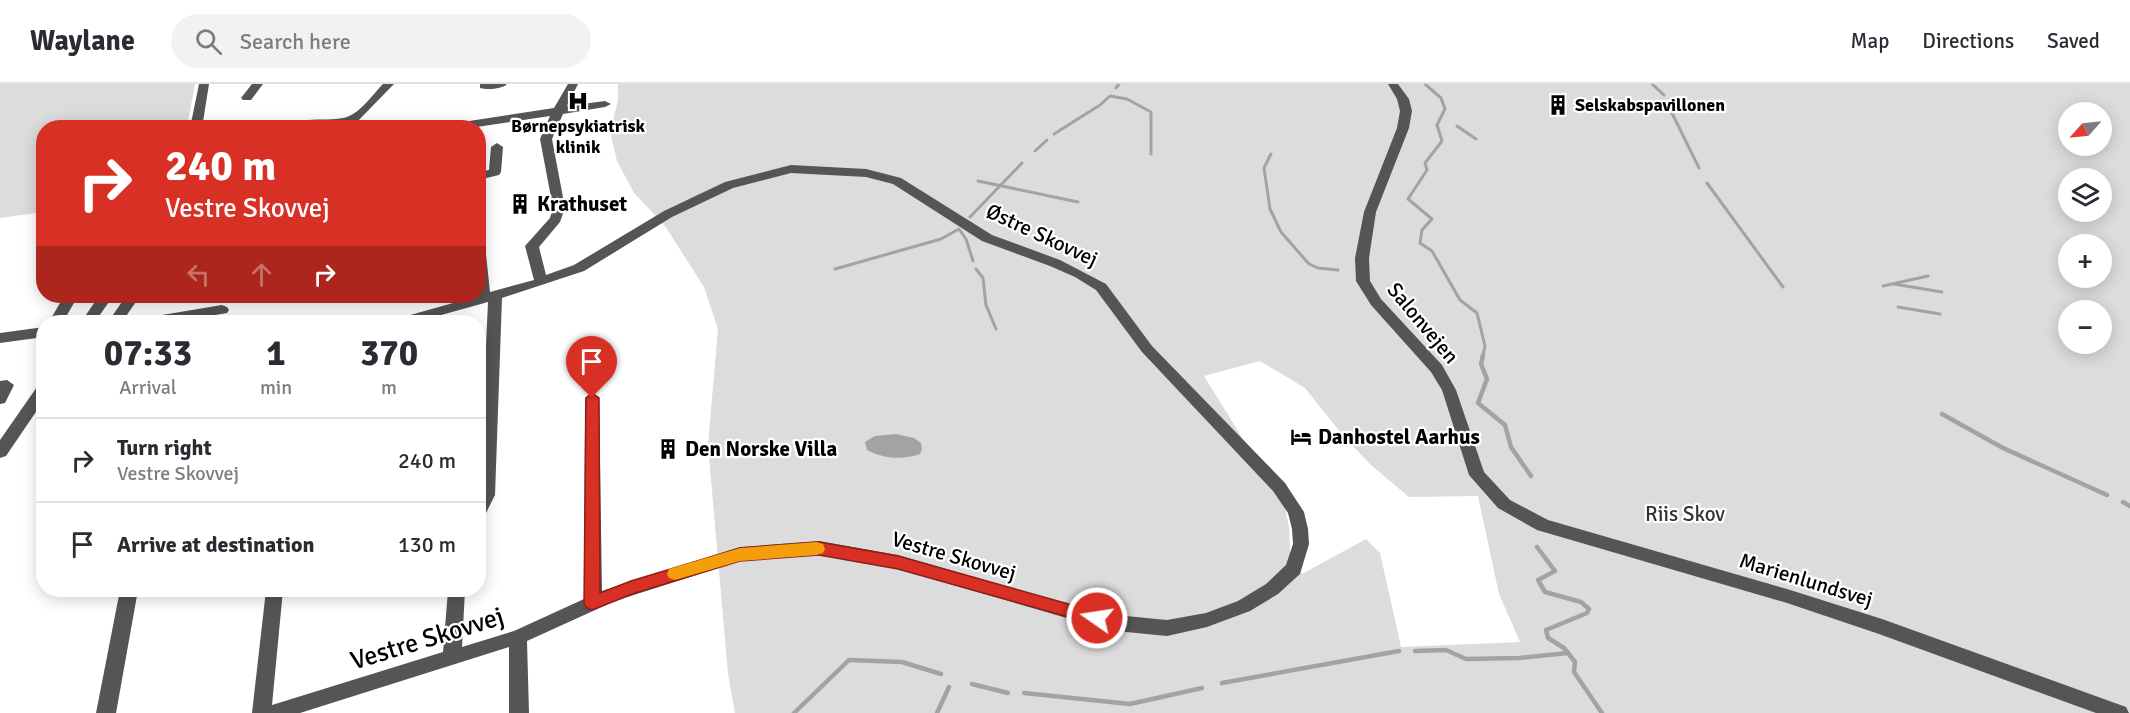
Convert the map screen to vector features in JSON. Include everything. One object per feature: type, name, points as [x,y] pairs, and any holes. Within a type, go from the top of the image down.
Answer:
[{"type":"street","points":[[197,120],[204,84]]},
{"type":"street","points":[[247,98],[258,84]]},
{"type":"street","points":[[353,120],[389,84]]},
{"type":"street","points":[[484,86],[502,84]]},
{"type":"street","points":[[541,282],[532,246],[556,219],[558,208],[546,139],[548,130],[573,84]]},
{"type":"street","name":"Salonvejen","points":[[1393,84],[1403,99],[1406,111],[1404,128],[1370,212],[1362,258],[1363,281],[1376,302],[1437,369],[1449,390],[1477,475],[1484,485]]},
{"type":"street","points":[[486,122],[605,104]]},
{"type":"street","points":[[486,174],[495,172],[497,147]]},
{"type":"street","name":"Østre Skovvej","points":[[486,298],[579,268],[697,198],[764,174],[791,169],[830,169],[866,172],[897,181],[987,238],[1063,267],[1101,287],[1147,349],[1279,487],[1296,512],[1300,529],[1301,544],[1294,569]]},
{"type":"street","points":[[486,292],[490,297],[486,497]]},
{"type":"street","name":"Østre Skovvej","points":[[426,315],[469,303]]},
{"type":"street","points":[[192,315],[222,310]]},
{"type":"street","points":[[0,338],[36,333]]},
{"type":"street","points":[[0,386],[7,385],[0,399]]},
{"type":"street","points":[[592,398],[592,604]]},
{"type":"street","points":[[0,452],[36,400]]},
{"type":"street","points":[[25,416],[36,415]]},
{"type":"street","name":"Marienlundsvej","points":[[1484,485],[1516,513],[1543,525],[1787,596],[1882,627],[2120,713]]},
{"type":"street","name":"Vestre Skovvej","points":[[273,713],[518,638],[631,587],[740,554],[819,548],[898,562],[1077,614],[1116,623],[1167,628],[1207,620],[1244,606],[1272,589],[1294,569]]},
{"type":"street","points":[[106,713],[128,597]]},
{"type":"street","points":[[262,713],[273,597]]},
{"type":"street","points":[[452,657],[456,597]]},
{"type":"street","points":[[518,638],[519,713]]},
{"type":"green space","points":[[0,84],[195,84],[188,120],[36,120],[36,213],[0,218]]},
{"type":"green space","name":"Riis Skov","points":[[618,84],[2130,84],[2130,713],[735,713],[728,674],[708,445],[718,329],[704,287],[665,226],[634,193],[617,161],[610,132],[618,100]],"holes":[[[1260,361],[1305,388],[1345,438],[1372,466],[1409,497],[1478,496],[1499,594],[1520,642],[1401,647],[1380,553],[1366,539],[1302,574],[1290,554],[1289,527],[1285,507],[1204,376]]]},
{"type":"shaded area","points":[[896,434],[914,438],[921,443],[920,454],[893,458],[867,450],[865,442],[875,436]]},
{"type":"waterway","points":[[1116,88],[1119,84]]},
{"type":"waterway","points":[[1425,84],[1441,98],[1445,109],[1437,125],[1442,141],[1425,163],[1427,170],[1408,199],[1432,219],[1422,230],[1420,243],[1432,251],[1460,300],[1477,313],[1485,346],[1483,356]]},
{"type":"waterway","points":[[1652,84],[1664,95]]},
{"type":"waterway","points":[[1054,134],[1100,105],[1110,96],[1127,99],[1151,112],[1151,154]]},
{"type":"waterway","points":[[1669,107],[1699,168]]},
{"type":"waterway","points":[[1457,126],[1476,139]]},
{"type":"waterway","points":[[1035,151],[1047,140]]},
{"type":"waterway","points":[[1271,154],[1264,168],[1270,209],[1281,232],[1309,264],[1318,268],[1338,270]]},
{"type":"waterway","points":[[1000,186],[1022,163]]},
{"type":"waterway","points":[[978,181],[1000,186]]},
{"type":"waterway","points":[[1707,183],[1783,287]]},
{"type":"waterway","points":[[970,217],[1000,186]]},
{"type":"waterway","points":[[1000,186],[1078,202]]},
{"type":"waterway","points":[[835,269],[941,239],[959,229],[966,239],[973,261]]},
{"type":"waterway","points":[[976,269],[983,278],[986,305],[996,329]]},
{"type":"waterway","points":[[1883,286],[1928,276]]},
{"type":"waterway","points":[[1894,284],[1942,292]]},
{"type":"waterway","points":[[1898,307],[1940,314]]},
{"type":"waterway","points":[[1483,355],[1481,364],[1487,379],[1478,403],[1505,425],[1511,447],[1531,476]]},
{"type":"waterway","points":[[1942,414],[2003,448],[2107,495]]},
{"type":"waterway","points":[[2123,502],[2130,506]]},
{"type":"waterway","points":[[1537,547],[1555,571],[1538,580],[1545,592],[1581,602],[1589,609],[1587,613],[1546,630],[1548,638],[1568,653]]},
{"type":"waterway","points":[[1415,651],[1446,650],[1466,659],[1519,658],[1568,653]]},
{"type":"waterway","points":[[1222,683],[1399,651]]},
{"type":"waterway","points":[[1568,653],[1575,662],[1574,672],[1602,713]]},
{"type":"waterway","points":[[794,713],[849,660],[902,662],[941,674]]},
{"type":"waterway","points":[[972,684],[1008,693]]},
{"type":"waterway","points":[[937,713],[949,687]]},
{"type":"waterway","points":[[1024,693],[1130,704],[1202,688]]},
{"type":"slow traffic","points":[[675,574],[740,554],[817,549]]},
{"type":"place","name":"Børnepsykiatrisk klinik","points":[[578,101]]},
{"type":"place","name":"Selskabspavillonen","points":[[1558,105]]},
{"type":"place","name":"Krathuset","points":[[520,204]]},
{"type":"place","name":"Danhostel Aarhus","points":[[1301,437]]},
{"type":"place","name":"Den Norske Villa","points":[[668,449]]},
{"type":"route","points":[[592,398],[592,604],[631,587],[740,554],[819,548],[898,562],[1097,618]]}]
